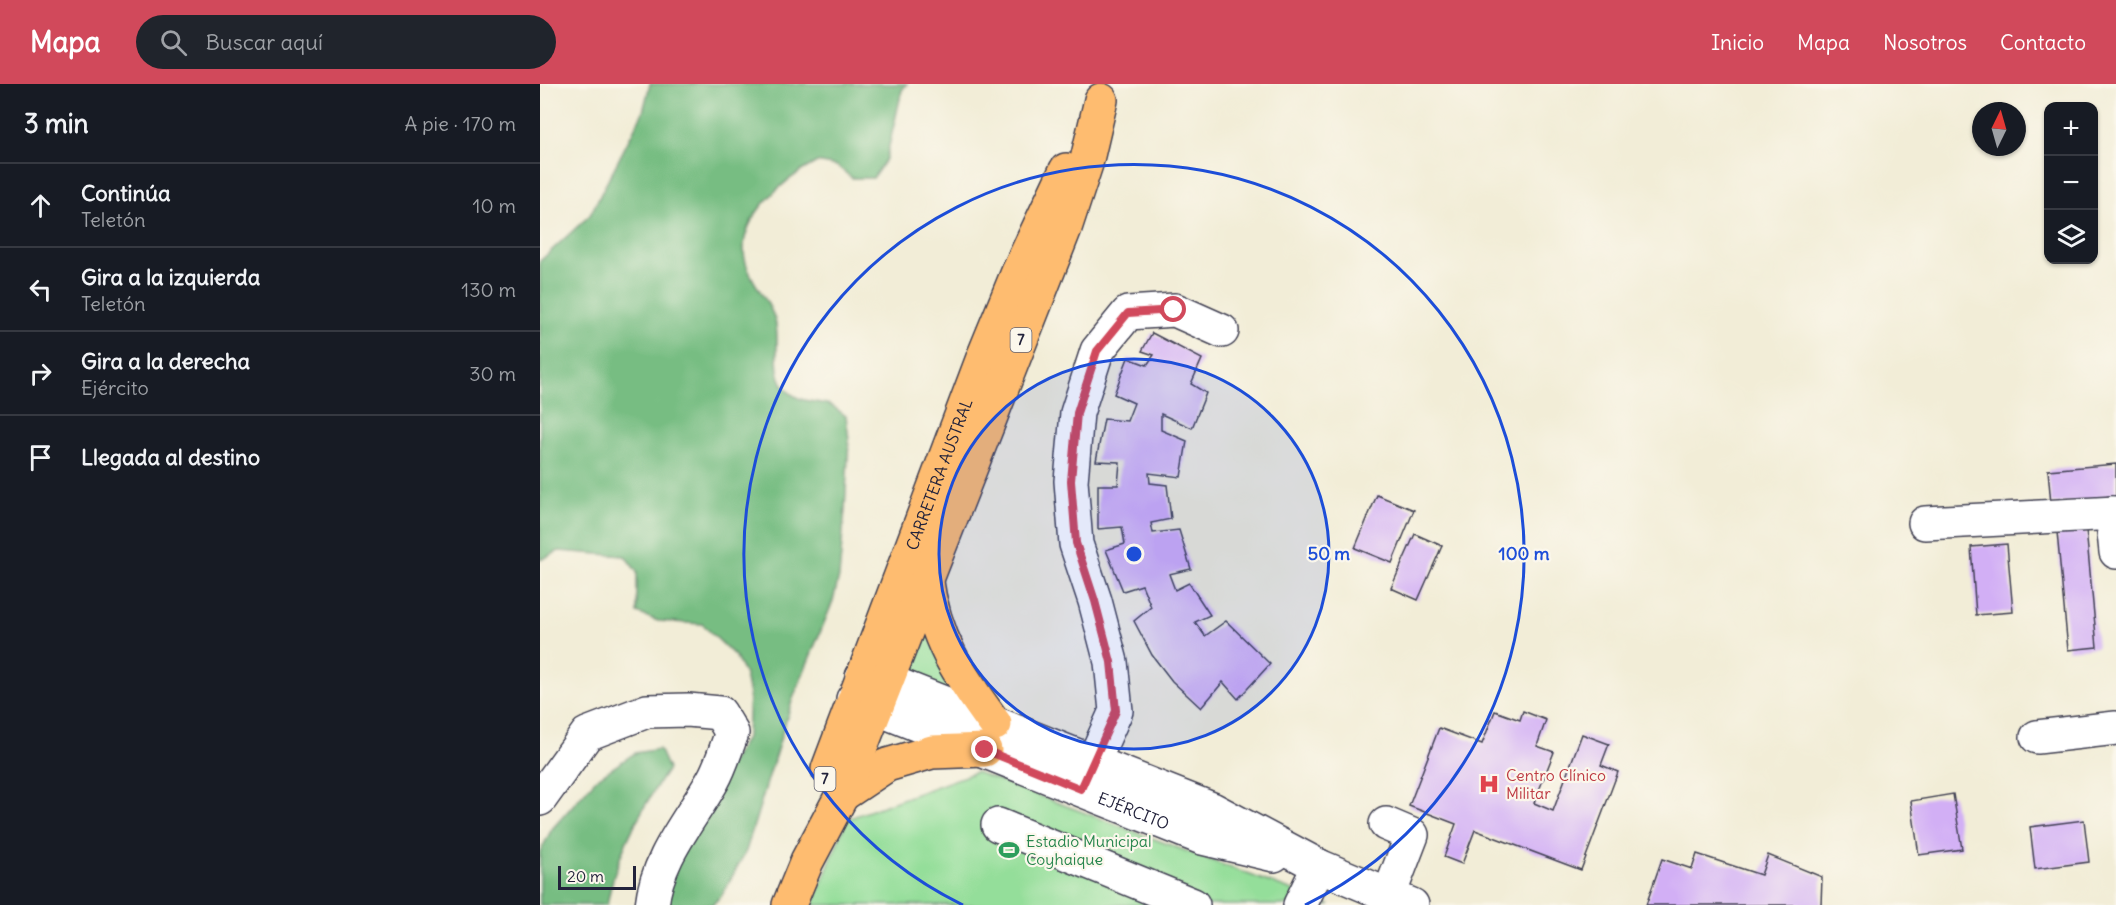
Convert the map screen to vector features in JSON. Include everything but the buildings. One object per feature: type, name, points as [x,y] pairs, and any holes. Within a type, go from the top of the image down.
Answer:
[{"type":"highway","name":"CARRETERA AUSTRAL","points":[[807,861],[820,791],[926,576],[1065,228],[1086,164],[1104,92]]},
{"type":"highway","name":"CARRETERA AUSTRAL","points":[[789,905],[807,861],[842,795],[869,691],[1018,272],[1104,92]]},
{"type":"highway","points":[[842,795],[887,765],[990,737],[957,672],[930,609],[926,576]]},
{"type":"street","points":[[1087,776],[1116,711],[1111,662],[1095,601],[1076,543],[1071,481],[1077,413],[1097,351],[1128,313],[1174,310],[1222,331]]},
{"type":"street","points":[[1925,523],[2114,513],[2116,552]]},
{"type":"street","name":"EJÉRCITO","points":[[869,691],[1087,776],[1202,838],[1319,866],[1400,900]]},
{"type":"street","points":[[540,799],[587,734],[647,711],[720,712],[732,733],[714,778],[664,860],[653,891],[652,905]]},
{"type":"street","points":[[2037,737],[2116,728]]},
{"type":"street","points":[[1386,824],[1412,835],[1400,900]]},
{"type":"street","points":[[998,825],[1193,905]]},
{"type":"street","points":[[1300,905],[1319,866]]},
{"type":"green space","points":[[650,84],[907,84],[902,90],[886,159],[873,178],[852,178],[837,166],[817,162],[777,190],[764,203],[747,231],[744,247],[746,263],[775,320],[779,375],[783,384],[792,395],[829,405],[846,416],[849,440],[839,577],[833,601],[792,701],[746,851],[722,895],[712,905],[663,905],[687,830],[747,737],[749,695],[745,675],[735,656],[702,624],[658,621],[637,613],[637,572],[625,556],[559,551],[540,560],[540,261],[590,215],[643,112]]},
{"type":"green space","points":[[921,618],[964,705],[900,679]]},
{"type":"green space","points":[[659,749],[668,769],[622,851],[607,905],[540,905],[540,852],[552,829],[596,779],[635,753]]},
{"type":"green space","name":"Estadio Municipal Coyhaique","points":[[976,772],[1330,905],[813,905],[847,819]]},
{"type":"place","name":"Centro Clínico Militar","points":[[1489,784]]},
{"type":"place","name":"Estadio Municipal Coyhaique","points":[[1009,850]]},
{"type":"route","points":[[985,750],[1081,789],[1116,711],[1111,662],[1095,601],[1076,543],[1071,481],[1077,413],[1097,351],[1128,313],[1174,310]]}]
